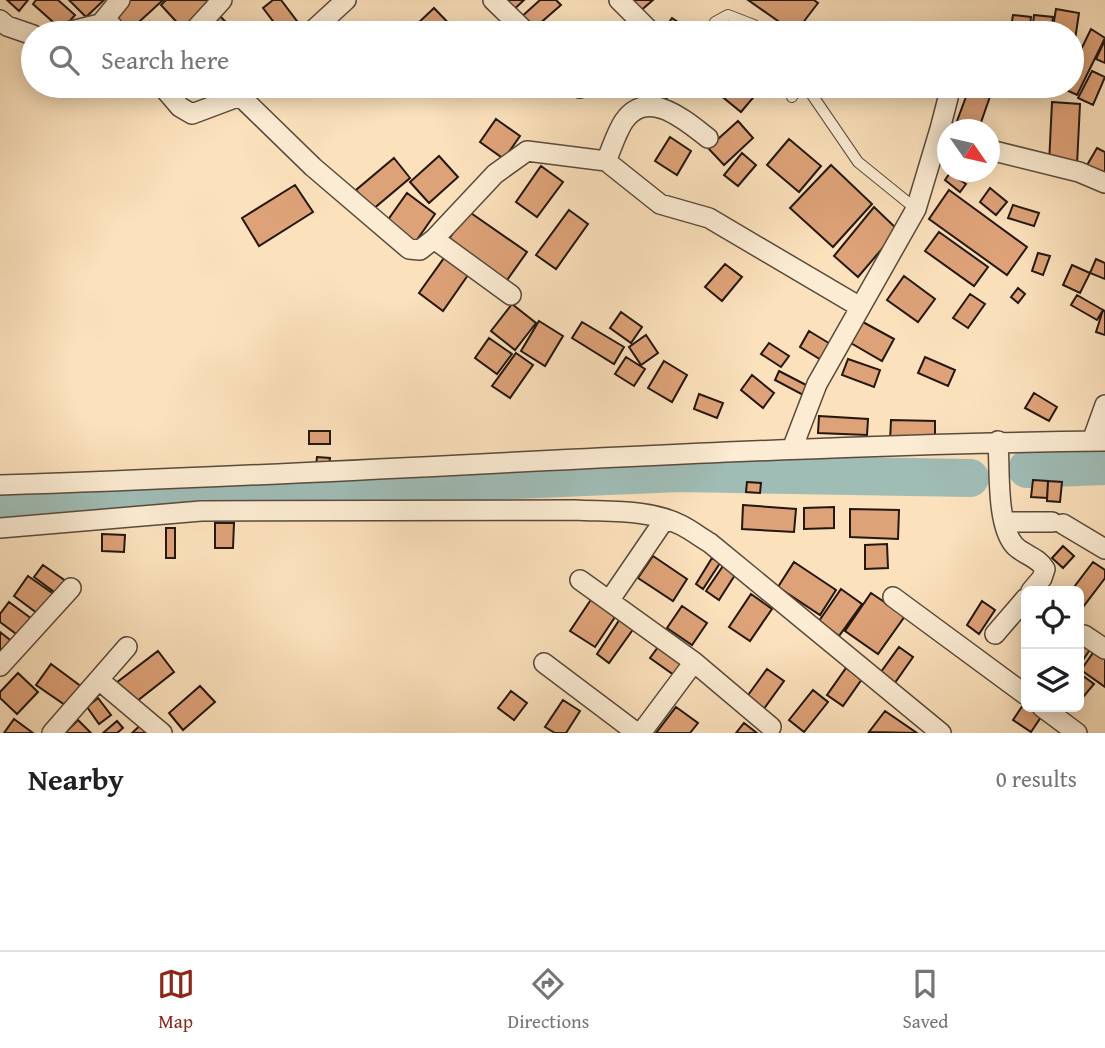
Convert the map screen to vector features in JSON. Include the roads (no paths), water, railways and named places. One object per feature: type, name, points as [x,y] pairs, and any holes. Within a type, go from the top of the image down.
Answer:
[{"type":"street","points":[[103,21],[120,0]]},
{"type":"street","points":[[203,21],[222,0]]},
{"type":"street","points":[[323,21],[346,0]]},
{"type":"street","points":[[493,0],[515,21]]},
{"type":"street","points":[[619,0],[640,21]]},
{"type":"street","points":[[0,20],[7,26],[21,31]]},
{"type":"street","points":[[172,98],[180,107],[192,114],[230,98]]},
{"type":"street","points":[[252,98],[313,167],[409,249],[420,250],[434,239],[495,174],[527,151],[606,161],[660,204],[709,218],[860,307]]},
{"type":"street","points":[[945,119],[948,98]]},
{"type":"street","points":[[606,161],[624,122],[638,109],[650,106],[681,117],[708,138]]},
{"type":"street","points":[[792,449],[817,384],[916,209],[937,150]]},
{"type":"street","points":[[1000,153],[1079,172],[1105,183]]},
{"type":"street","points":[[434,239],[511,295]]},
{"type":"street","points":[[0,485],[194,479],[792,449],[998,448],[1098,441],[1105,405]]},
{"type":"street","points":[[998,448],[1004,522],[1015,547],[1042,563],[1045,569],[1042,579],[1036,586]]},
{"type":"street","points":[[0,528],[201,510],[575,510],[631,513],[665,519],[680,524],[710,543],[941,733]]},
{"type":"street","points":[[609,601],[665,519]]},
{"type":"street","points":[[1004,522],[1057,523],[1105,549]]},
{"type":"street","points":[[580,580],[694,662],[771,727]]},
{"type":"street","points":[[0,666],[71,589]]},
{"type":"street","points":[[893,597],[1021,691]]},
{"type":"street","points":[[995,634],[1021,603]]},
{"type":"street","points":[[1084,635],[1105,649]]},
{"type":"street","points":[[51,733],[127,647]]},
{"type":"street","points":[[544,663],[639,733],[694,662]]},
{"type":"street","points":[[99,680],[162,733]]},
{"type":"street","points":[[1049,712],[1077,733]]},
{"type":"lane","points":[[717,21],[728,15],[744,21]]},
{"type":"lane","points":[[814,98],[858,162],[916,209]]},
{"type":"waterway","points":[[1027,469],[1105,466]]},
{"type":"waterway","points":[[0,502],[680,473],[970,478]]}]
